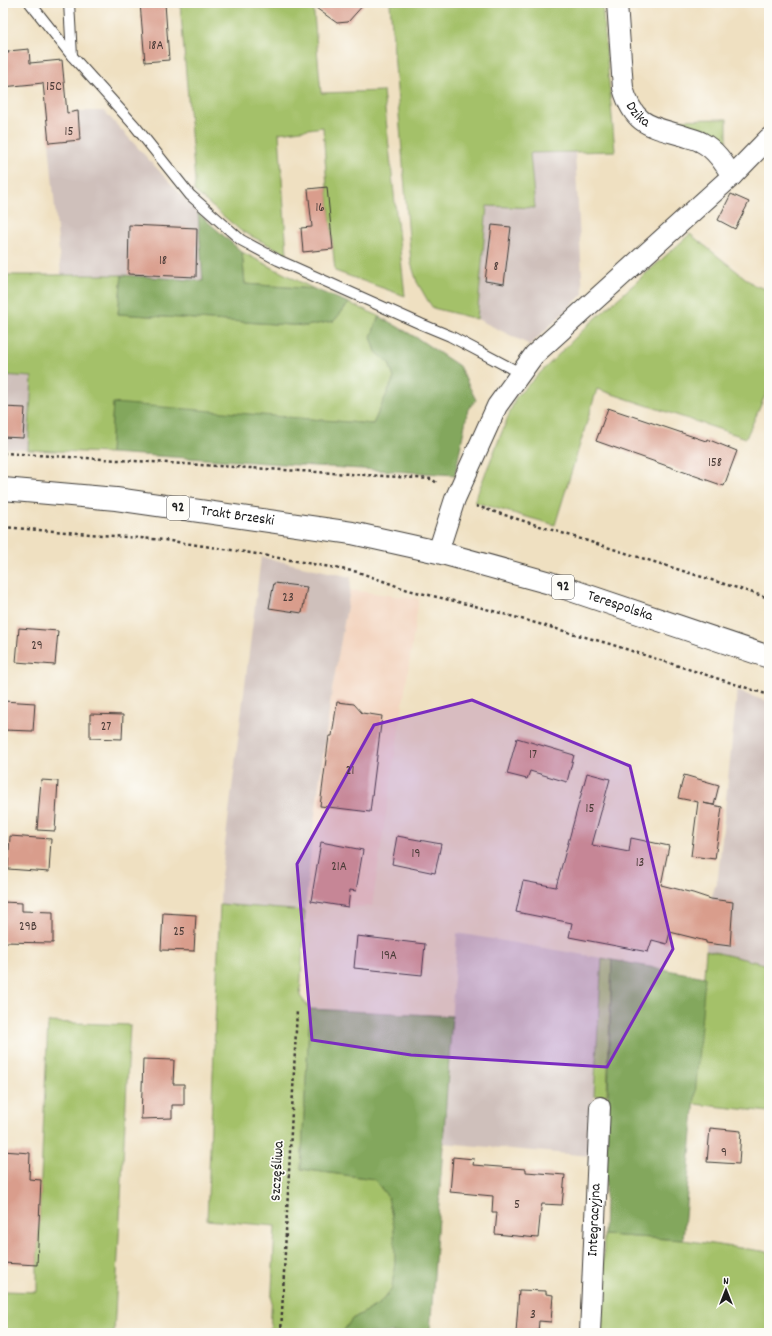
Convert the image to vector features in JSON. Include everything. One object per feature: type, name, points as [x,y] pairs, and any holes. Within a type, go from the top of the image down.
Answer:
[{"type":"main road","name":"Trakt Brzeski","points":[[3,489],[116,499],[352,533]]},
{"type":"main road","name":"Terespolska","points":[[352,533],[438,552],[550,583],[769,657]]},
{"type":"street","name":"Dzika","points":[[617,3],[623,88],[627,102],[636,115],[647,125],[701,142],[720,156],[732,176]]},
{"type":"street","points":[[438,552],[455,499],[497,406],[534,355],[732,176],[769,138]]},
{"type":"street","name":"Integracyjna","points":[[590,1333],[600,1107]]},
{"type":"lane","points":[[30,3],[72,56],[135,126],[190,195],[241,240],[278,260],[450,336],[520,373]]},
{"type":"lane","points":[[69,3],[72,56]]},
{"type":"path","points":[[3,454],[432,479],[455,499],[769,598]]},
{"type":"path","points":[[3,528],[164,540],[251,553],[358,572],[408,590],[479,607],[610,644],[769,695]]},
{"type":"path","name":"Szczęśliwa","points":[[280,1333],[297,1010]]},
{"type":"highlighted area","points":[[472,700],[630,766],[673,949],[607,1067],[411,1055],[312,1040],[297,864],[374,725]]},
{"type":"shaded area","points":[[78,111],[104,111],[198,213],[203,281],[122,275],[61,275],[49,142],[56,142],[67,113]]},
{"type":"shaded area","points":[[575,152],[583,294],[530,345],[477,319],[487,206],[535,208],[530,153]]},
{"type":"shaded area","points":[[3,375],[32,377],[28,450],[3,448]]},
{"type":"shaded area","points":[[261,557],[351,577],[332,690],[313,829],[305,911],[220,904],[221,876]]},
{"type":"shaded area","points":[[350,590],[419,599],[372,906],[348,907],[311,901],[306,898],[313,829],[332,690]]},
{"type":"shaded area","points":[[737,691],[769,702],[769,965],[706,950],[711,899],[718,877]]},
{"type":"shaded area","points":[[457,933],[602,958],[591,1156],[443,1143]]},
{"type":"green space","points":[[180,3],[313,3],[321,93],[383,91],[405,296],[335,271],[323,127],[279,133],[287,254],[241,231],[194,191],[195,181]]},
{"type":"green space","points":[[390,3],[602,3],[615,151],[530,153],[535,208],[487,206],[477,319],[433,308],[417,282],[411,263]]},
{"type":"green space","points":[[727,119],[727,141],[654,120]]},
{"type":"green space","points":[[198,213],[242,252],[245,284],[314,289],[349,303],[334,321],[306,326],[118,314],[122,275],[203,281]]},
{"type":"green space","points":[[690,234],[754,285],[769,290],[769,387],[746,438],[597,389],[555,525],[474,502],[516,397],[585,328]]},
{"type":"green space","points":[[242,252],[314,289],[245,284]]},
{"type":"green space","points":[[3,275],[122,275],[118,314],[306,326],[334,321],[349,303],[379,316],[371,337],[376,352],[389,363],[394,378],[373,424],[113,404],[110,453],[28,450],[32,377],[3,375]]},
{"type":"green space","points":[[379,316],[417,338],[459,366],[476,400],[468,409],[455,475],[110,453],[113,403],[373,424],[394,378],[389,363],[376,352],[371,337]]},
{"type":"green space","points":[[220,904],[305,911],[300,996],[310,1009],[301,1169],[374,1179],[388,1197],[394,1227],[395,1262],[392,1289],[379,1304],[352,1319],[342,1333],[270,1333],[275,1226],[207,1220]]},
{"type":"green space","points":[[706,950],[769,965],[769,1112],[694,1104]]},
{"type":"green space","points":[[602,958],[612,960],[607,1095],[594,1096]]},
{"type":"green space","points":[[612,960],[705,977],[683,1240],[604,1235]]},
{"type":"green space","points":[[310,1009],[452,1016],[430,1333],[342,1333],[352,1319],[379,1304],[392,1289],[395,1262],[394,1227],[388,1197],[374,1179],[301,1169]]},
{"type":"green space","points":[[48,1022],[130,1025],[114,1333],[3,1333],[3,1291],[37,1292]]},
{"type":"green space","points":[[604,1235],[683,1240],[769,1252],[769,1333],[601,1333]]},
{"type":"building","points":[[140,3],[165,3],[169,60],[145,62]]},
{"type":"building","points":[[309,3],[365,3],[348,22],[337,23]]},
{"type":"building","points":[[29,49],[30,63],[62,60],[67,113],[78,111],[80,140],[49,143],[43,83],[3,87],[3,53],[9,53],[8,51]]},
{"type":"building","points":[[327,187],[333,249],[303,252],[301,228],[312,227],[308,189]]},
{"type":"building","points":[[731,194],[749,202],[735,229],[718,220]]},
{"type":"building","points":[[129,225],[197,228],[196,277],[128,274]]},
{"type":"building","points":[[492,225],[511,227],[504,284],[485,281]]},
{"type":"building","points":[[3,407],[25,408],[23,438],[3,437]]},
{"type":"building","points":[[608,408],[706,441],[707,439],[737,451],[724,486],[596,441]]},
{"type":"building","points":[[274,583],[307,587],[302,613],[269,608]]},
{"type":"building","points":[[19,628],[58,631],[55,665],[16,662]]},
{"type":"building","points":[[3,701],[35,703],[33,731],[3,730]]},
{"type":"building","points":[[337,702],[354,704],[362,713],[382,716],[370,812],[320,806],[329,736],[332,736]]},
{"type":"building","points":[[90,714],[123,715],[122,739],[90,738]]},
{"type":"building","points":[[517,738],[574,755],[567,782],[530,771],[527,779],[507,774]]},
{"type":"building","points":[[587,773],[610,779],[592,845],[629,852],[631,838],[669,846],[661,885],[711,899],[733,902],[730,946],[706,943],[706,941],[670,932],[667,944],[652,940],[648,952],[569,937],[572,923],[516,912],[523,881],[556,887]]},
{"type":"building","points":[[684,775],[719,785],[714,805],[703,803],[722,807],[715,859],[691,856],[698,802],[678,798]]},
{"type":"building","points":[[41,780],[58,781],[55,831],[37,830]]},
{"type":"building","points":[[10,836],[51,839],[49,872],[8,869]]},
{"type":"building","points":[[397,836],[441,844],[435,873],[392,864]]},
{"type":"building","points":[[321,842],[363,850],[356,891],[350,890],[348,907],[311,901]]},
{"type":"building","points":[[3,902],[22,903],[22,911],[53,912],[53,943],[3,942]]},
{"type":"building","points":[[163,913],[196,915],[194,951],[161,950]]},
{"type":"building","points":[[357,936],[425,944],[422,975],[354,968]]},
{"type":"building","points":[[143,1059],[174,1060],[173,1084],[184,1084],[184,1105],[172,1105],[172,1118],[141,1119]]},
{"type":"building","points":[[710,1128],[741,1131],[739,1164],[707,1162]]},
{"type":"building","points":[[3,1151],[30,1153],[29,1179],[41,1180],[37,1265],[3,1263]]},
{"type":"building","points":[[453,1157],[474,1159],[473,1165],[526,1169],[526,1172],[565,1175],[562,1205],[542,1204],[538,1238],[495,1234],[497,1212],[492,1212],[493,1196],[450,1192]]},
{"type":"building","points":[[519,1290],[546,1291],[546,1294],[553,1295],[551,1322],[539,1321],[538,1333],[516,1333]]}]
